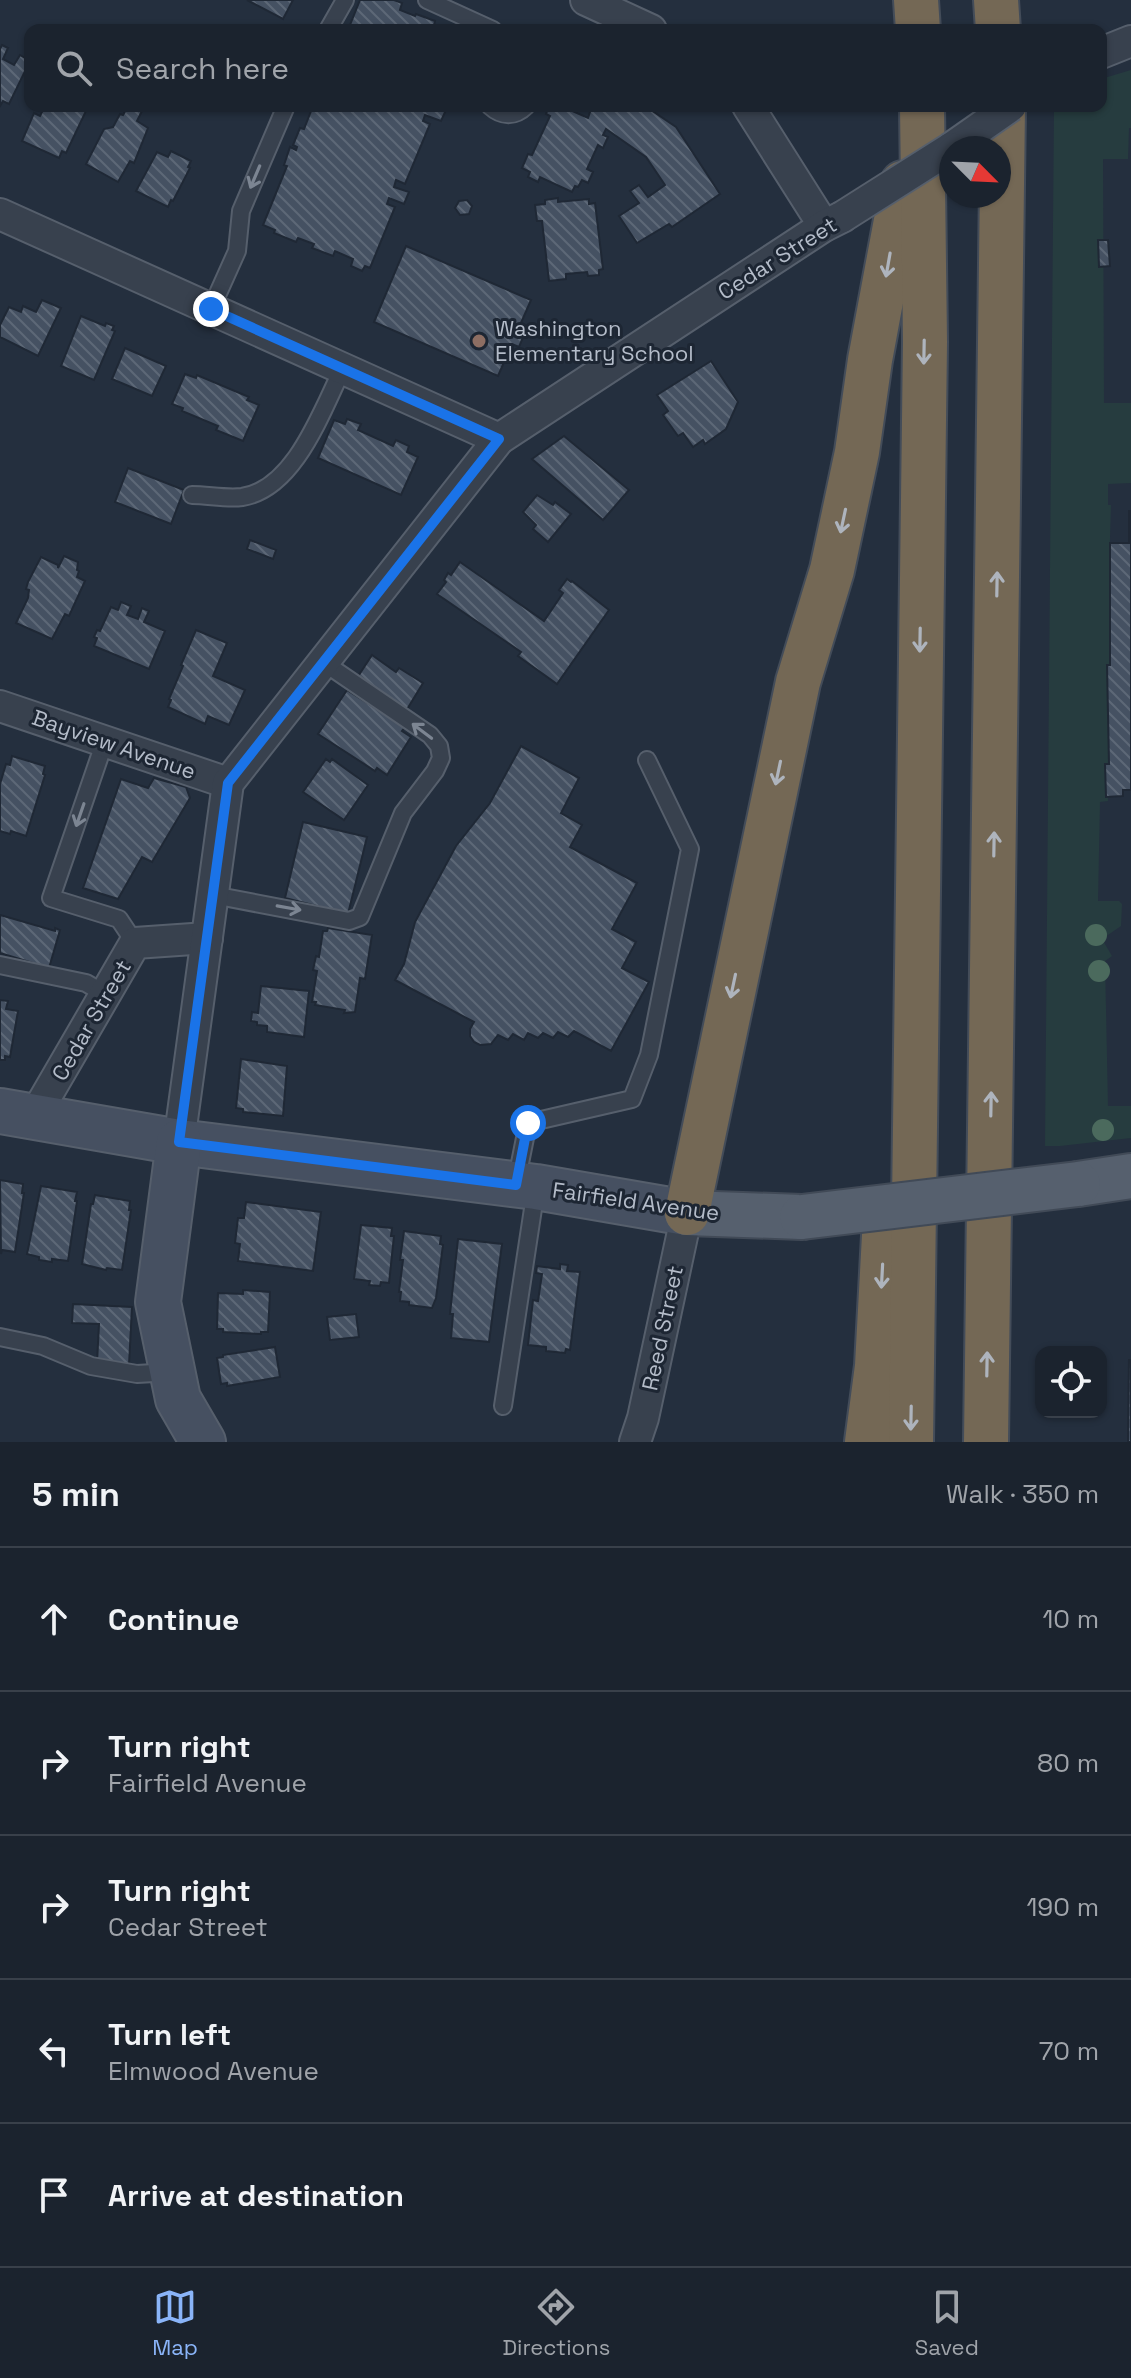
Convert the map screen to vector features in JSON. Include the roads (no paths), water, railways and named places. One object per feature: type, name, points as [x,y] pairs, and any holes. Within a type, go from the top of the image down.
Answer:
[{"type":"highway","points":[[916,0],[918,24]]},
{"type":"highway","points":[[996,0],[998,24]]},
{"type":"highway","points":[[687,1213],[798,682],[836,555],[857,452],[870,360],[919,112]]},
{"type":"highway","points":[[911,1442],[925,342],[920,112]]},
{"type":"highway","points":[[986,1442],[1003,112]]},
{"type":"highway","points":[[867,1442],[877,1366],[918,780]]},
{"type":"main road","name":"Fairfield Avenue","points":[[17,1114],[179,1142],[526,1186],[687,1213],[802,1217],[1131,1176]]},
{"type":"main road","points":[[179,1142],[158,1302],[178,1399],[203,1442]]},
{"type":"street","points":[[586,0],[638,24]]},
{"type":"street","points":[[1107,51],[1131,41]]},
{"type":"street","points":[[752,112],[833,221]]},
{"type":"street","name":"Cedar Street","points":[[968,136],[1002,112]]},
{"type":"street","name":"Cedar Street","points":[[228,783],[499,439],[939,155]]},
{"type":"street","points":[[0,214],[499,439]]},
{"type":"street","name":"Bayview Avenue","points":[[0,706],[228,783]]},
{"type":"street","points":[[179,1142],[228,783]]},
{"type":"street","name":"Cedar Street","points":[[17,1114],[105,994],[135,943],[207,938]]},
{"type":"street","name":"Reed Street","points":[[635,1442],[643,1418],[687,1213]]},
{"type":"lane","points":[[331,24],[345,0]]},
{"type":"lane","points":[[427,0],[480,24]]},
{"type":"lane","points":[[211,309],[237,251],[241,211],[283,112]]},
{"type":"lane","points":[[496,112],[510,115],[515,112]]},
{"type":"lane","points":[[192,495],[241,497],[255,493],[281,477],[308,439],[343,368]]},
{"type":"lane","points":[[213,895],[349,921],[360,917],[403,813],[435,771],[441,758],[439,746],[430,735],[323,662]]},
{"type":"lane","points":[[105,741],[51,898],[119,919],[135,943]]},
{"type":"lane","points":[[503,1406],[526,1186],[528,1123],[632,1099],[649,1055],[690,849],[647,760]]},
{"type":"lane","points":[[0,965],[86,983],[105,994]]},
{"type":"lane","points":[[0,1337],[43,1346],[91,1366],[137,1374],[173,1372]]},
{"type":"place","name":"Washington Elementary School","points":[[479,341]]}]
